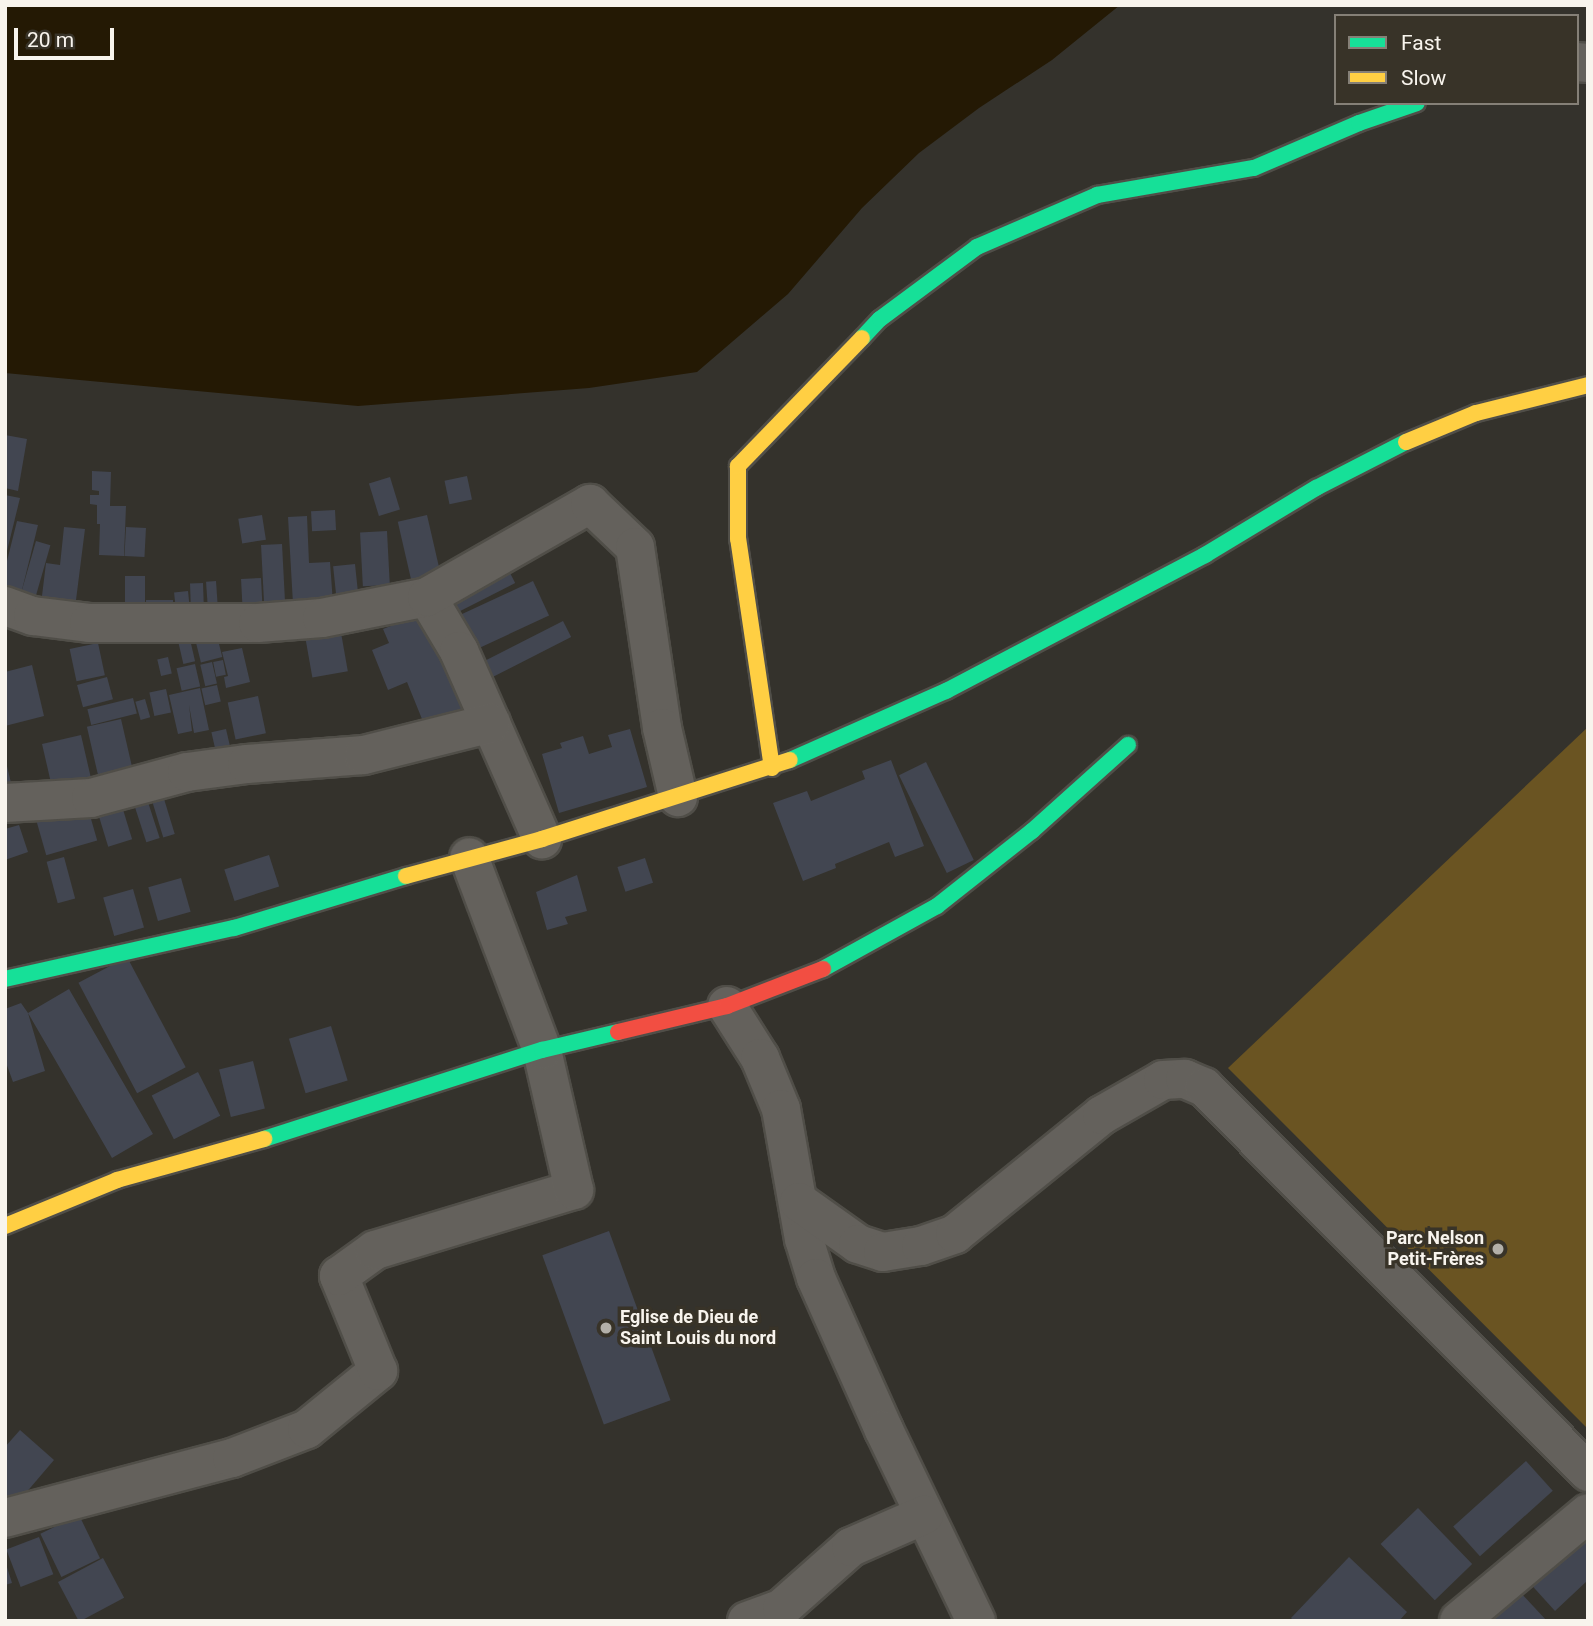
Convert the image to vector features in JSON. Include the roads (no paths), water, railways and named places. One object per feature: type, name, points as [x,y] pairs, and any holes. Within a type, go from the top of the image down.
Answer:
[{"type":"street","points":[[772,768],[738,539],[738,466],[880,319],[977,247],[1097,195],[1254,168],[1359,123],[1410,105]]},
{"type":"street","points":[[5,979],[234,928],[469,857],[542,839],[772,768],[946,691],[1205,555],[1315,488],[1412,439],[1476,413],[1588,385]]},
{"type":"street","points":[[5,606],[33,616],[89,623],[258,623],[322,618],[427,597],[590,504],[635,547],[662,728],[678,797]]},
{"type":"street","points":[[427,597],[459,651],[542,839]]},
{"type":"street","points":[[5,803],[92,798],[211,769],[364,755],[491,723]]},
{"type":"street","points":[[5,1226],[117,1180],[249,1144],[542,1050],[727,1006],[821,970],[937,906],[1032,831],[1128,745]]},
{"type":"street","points":[[5,1518],[232,1458],[307,1429],[378,1371],[339,1276],[376,1250],[574,1190],[542,1050],[469,857]]},
{"type":"street","points":[[727,1006],[760,1058],[781,1109],[804,1239],[816,1278],[924,1515],[976,1621]]},
{"type":"street","points":[[799,1202],[858,1244],[883,1252],[920,1246],[955,1234],[1102,1115],[1163,1080],[1185,1079],[1204,1087],[1588,1472]]},
{"type":"street","points":[[1459,1621],[1588,1513]]},
{"type":"street","points":[[747,1621],[782,1608],[851,1547],[924,1515]]},
{"type":"place","name":"Parc Nelson Petit-Frères","points":[[1498,1249]]},
{"type":"place","name":"Eglise de Dieu de Saint Louis du nord","points":[[606,1328]]}]
